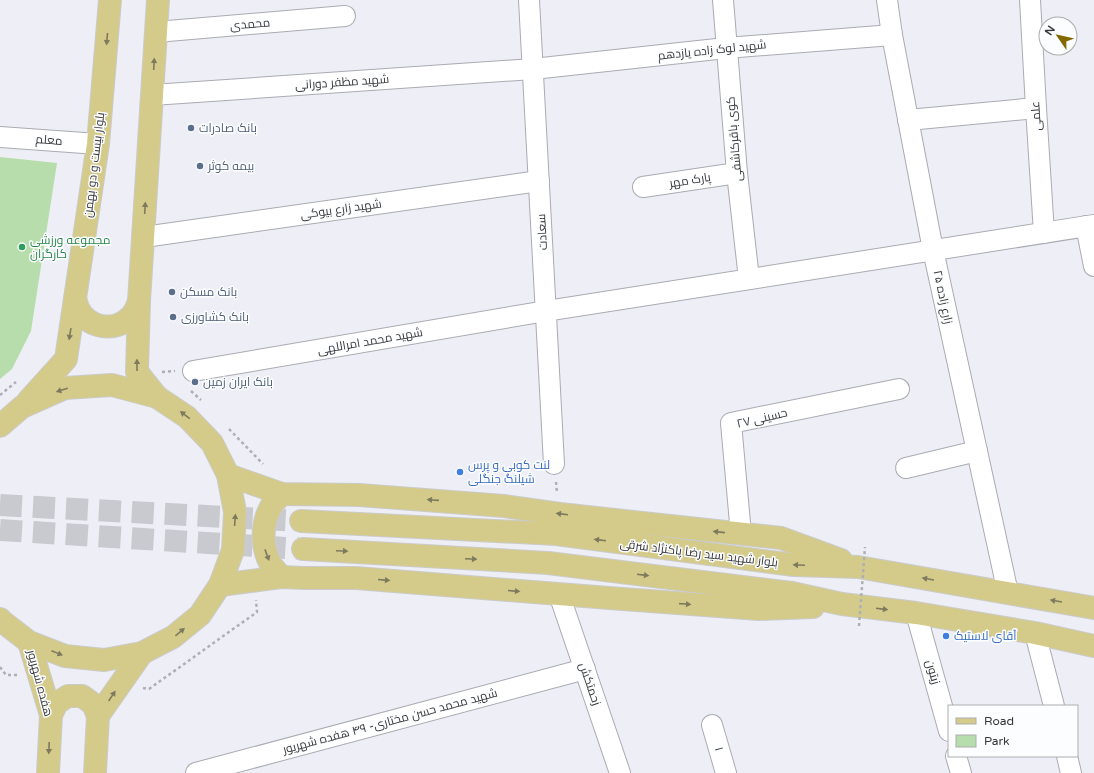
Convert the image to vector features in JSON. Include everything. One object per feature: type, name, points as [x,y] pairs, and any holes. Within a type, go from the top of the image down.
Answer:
[{"type":"main road","name":"بلوار بیست و دو بهمن","points":[[22,407],[66,359],[98,144],[110,0]]},
{"type":"main road","points":[[157,397],[137,372],[139,301],[158,0]]},
{"type":"main road","points":[[75,299],[78,309],[84,317],[92,323],[111,327],[121,324],[129,318],[136,311],[139,301]]},
{"type":"main road","points":[[0,426],[22,407],[65,388],[112,385],[157,397],[188,417],[212,443],[228,475],[236,512],[233,550],[220,585],[195,619],[173,637],[142,653],[104,660],[65,656],[29,642],[0,619]]},
{"type":"main road","points":[[228,475],[282,494],[367,495],[504,506],[560,514],[780,538],[865,558]]},
{"type":"main road","points":[[281,577],[271,565],[265,550],[263,535],[266,519],[272,505],[282,494]]},
{"type":"main road","name":"بلوار شهید سید رضا پاکنژاد شرقی","points":[[301,521],[556,534],[794,565],[858,567],[865,558],[1008,593],[1091,606]]},
{"type":"main road","points":[[303,549],[548,563],[792,593],[842,604],[857,616]]},
{"type":"main road","points":[[220,585],[281,577],[356,578],[857,616],[916,613],[1035,633],[1094,646]]},
{"type":"main road","name":"هفده شهریور","points":[[29,642],[51,715],[48,773]]},
{"type":"main road","points":[[98,716],[142,653]]},
{"type":"main road","points":[[51,715],[57,703],[68,696],[82,696],[93,704],[98,716],[95,773]]},
{"type":"street","name":"سعادت","points":[[529,0],[554,464]]},
{"type":"street","name":"کوی باقرکاشفی","points":[[723,0],[737,173],[749,279]]},
{"type":"street","name":"زارع زاده ۲۵","points":[[887,0],[892,34],[933,250],[1008,593]]},
{"type":"street","name":"علمی","points":[[1030,0],[1044,233]]},
{"type":"street","name":"محمدی","points":[[156,32],[345,16]]},
{"type":"street","name":"شهید لوک زاده یازدهم","points":[[533,69],[726,48],[892,34]]},
{"type":"street","name":"شهید مظفر دورانی","points":[[152,95],[533,69]]},
{"type":"street","points":[[908,120],[1036,108]]},
{"type":"street","name":"معلم","points":[[0,137],[98,144]]},
{"type":"street","name":"پارک مهر","points":[[643,187],[737,173]]},
{"type":"street","name":"شهید زارع بیوکی","points":[[144,237],[539,181]]},
{"type":"street","points":[[1090,225],[1094,266]]},
{"type":"street","name":"شهید محمد امراللهی","points":[[194,371],[546,311],[1090,225]]},
{"type":"street","name":"حسینی ۲۷","points":[[741,534],[731,424],[899,389]]},
{"type":"street","points":[[906,468],[977,451]]},
{"type":"street","name":"زحمتکش","points":[[559,594],[620,773]]},
{"type":"street","name":"زیتون","points":[[916,613],[948,727]]},
{"type":"street","points":[[1035,633],[1054,705]]},
{"type":"street","name":"شهید محمد حسن مختاری- ۴۹ هفده شهریور","points":[[196,773],[585,669]]},
{"type":"street","name":"۱","points":[[712,725],[726,773]]},
{"type":"street","points":[[956,757],[961,773]]},
{"type":"street","points":[[1067,757],[1071,773]]},
{"type":"path","points":[[554,464],[560,514]]},
{"type":"path","points":[[857,616],[865,558]]},
{"type":"green space","name":"مجموعه ورزشی کارگران","points":[[0,157],[57,163],[31,331],[12,369],[0,379]]},
{"type":"tunnel","points":[[0,505],[301,521]]},
{"type":"tunnel","points":[[0,530],[303,549]]},
{"type":"place","name":"بانک صادرات","points":[[191,128]]},
{"type":"place","name":"بیمه کوثر","points":[[200,166]]},
{"type":"place","name":"مجموعه ورزشی کارگران","points":[[22,247]]},
{"type":"place","name":"بانک مسکن","points":[[172,292]]},
{"type":"place","name":"بانک کشاورزی","points":[[173,317]]},
{"type":"place","name":"بانک ایران زمین","points":[[195,382]]},
{"type":"place","name":"لنت کوبی و پرس شیلنگ‌ جنگلی","points":[[460,472]]},
{"type":"place","name":"آقای لاستیک","points":[[946,636]]}]
